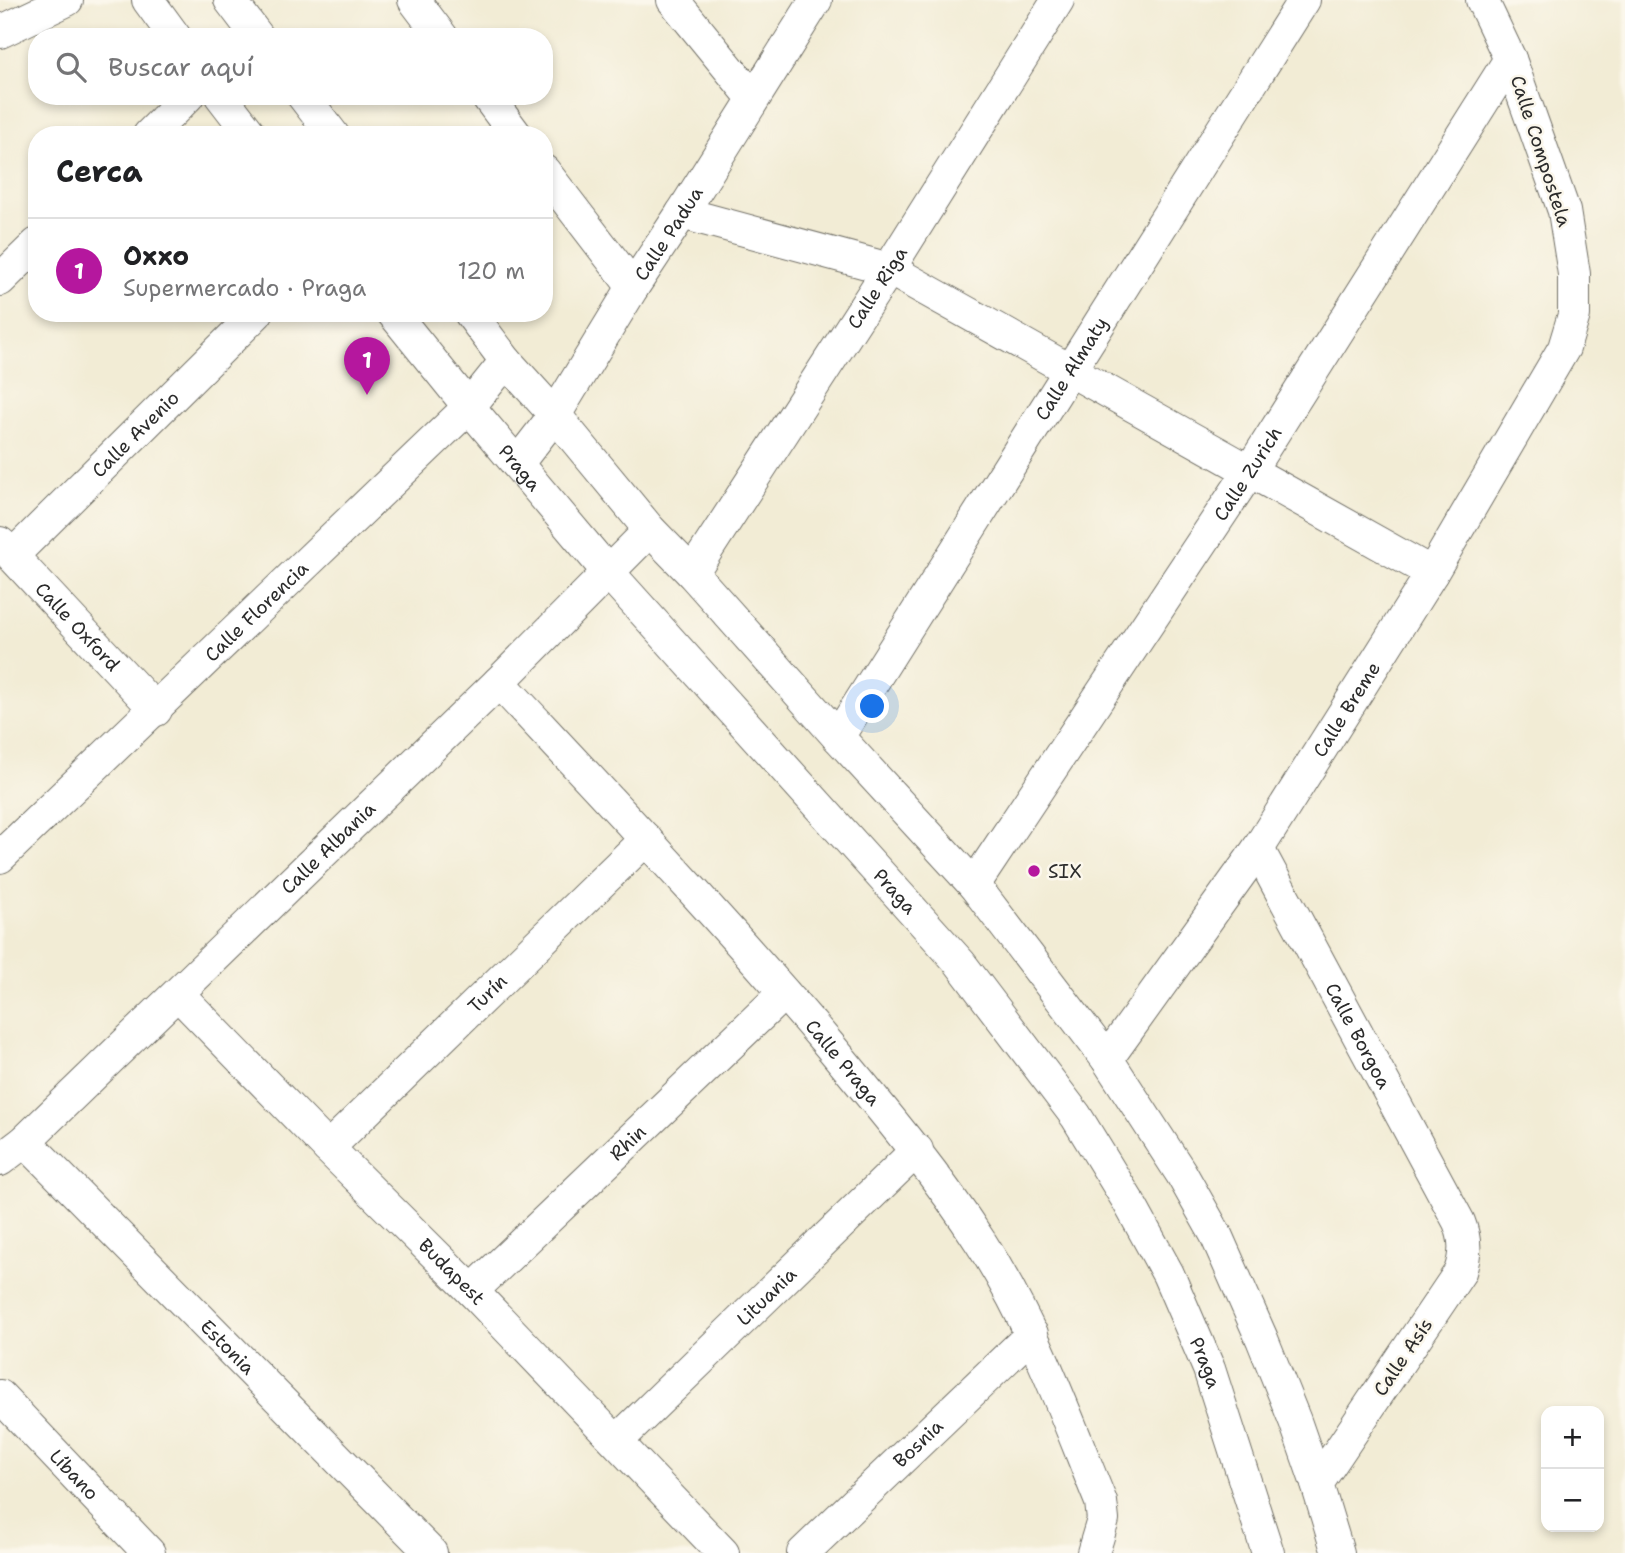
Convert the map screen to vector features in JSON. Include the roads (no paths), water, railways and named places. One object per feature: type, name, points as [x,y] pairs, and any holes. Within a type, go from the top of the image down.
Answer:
[{"type":"street","points":[[0,32],[67,0]]},
{"type":"street","points":[[148,0],[168,28]]},
{"type":"street","points":[[230,0],[251,28]]},
{"type":"street","points":[[414,0],[435,28]]},
{"type":"street","points":[[673,0],[753,98]]},
{"type":"street","name":"Calle Padua","points":[[517,464],[555,415],[633,287],[816,0]]},
{"type":"street","name":"Calle Riga","points":[[692,573],[889,269],[1058,0]]},
{"type":"street","name":"Calle Almaty","points":[[838,737],[1304,0]]},
{"type":"street","name":"Calle Compostela","points":[[1482,0],[1510,58],[1564,211],[1574,274],[1574,315],[1564,348]]},
{"type":"street","name":"Calle Zurich","points":[[974,885],[1249,472],[1510,58]]},
{"type":"street","points":[[158,126],[179,105]]},
{"type":"street","points":[[228,105],[244,126]]},
{"type":"street","points":[[310,105],[326,126]]},
{"type":"street","points":[[494,105],[509,126]]},
{"type":"street","points":[[553,183],[633,287]]},
{"type":"street","points":[[682,214],[889,269],[1432,573]]},
{"type":"street","points":[[0,280],[28,253]]},
{"type":"street","name":"Calle Avenio","points":[[6,549],[247,322]]},
{"type":"street","name":"Praga","points":[[400,322],[608,572],[960,962],[1076,1116],[1168,1273],[1209,1369],[1268,1553]]},
{"type":"street","points":[[477,322],[506,361],[555,415],[650,530],[974,885],[1107,1059],[1181,1173],[1216,1235],[1262,1339],[1317,1485],[1338,1553]]},
{"type":"street","name":"Calle Breme","points":[[1107,1059],[1258,849],[1432,573],[1564,348]]},
{"type":"street","name":"Calle Florencia","points":[[4,845],[156,710],[469,407],[506,361]]},
{"type":"street","name":"Calle Albania","points":[[0,1160],[25,1141],[178,994],[499,682],[650,530]]},
{"type":"street","name":"Calle Oxford","points":[[6,549],[156,710]]},
{"type":"street","name":"Calle Praga","points":[[499,682],[646,839],[784,993],[917,1150],[982,1244],[1032,1334],[1101,1502],[1103,1520],[1093,1553]]},
{"type":"street","name":"Turín","points":[[328,1148],[646,839]]},
{"type":"street","name":"Calle Borgoa","points":[[1258,849],[1459,1222]]},
{"type":"street","name":"Rhin","points":[[472,1291],[784,993]]},
{"type":"street","name":"Budapest","points":[[178,994],[472,1291],[723,1553]]},
{"type":"street","name":"Estonia","points":[[25,1141],[431,1553]]},
{"type":"street","name":"Lituania","points":[[617,1441],[917,1150]]},
{"type":"street","name":"Calle Asís","points":[[1317,1485],[1460,1272],[1465,1255],[1464,1235],[1459,1222]]},
{"type":"street","name":"Bosnia","points":[[803,1553],[1032,1334]]},
{"type":"street","name":"Líbano","points":[[0,1396],[149,1553]]},
{"type":"place","name":"Oxxo","points":[[367,395]]},
{"type":"place","name":"SIX","points":[[1034,871]]}]
